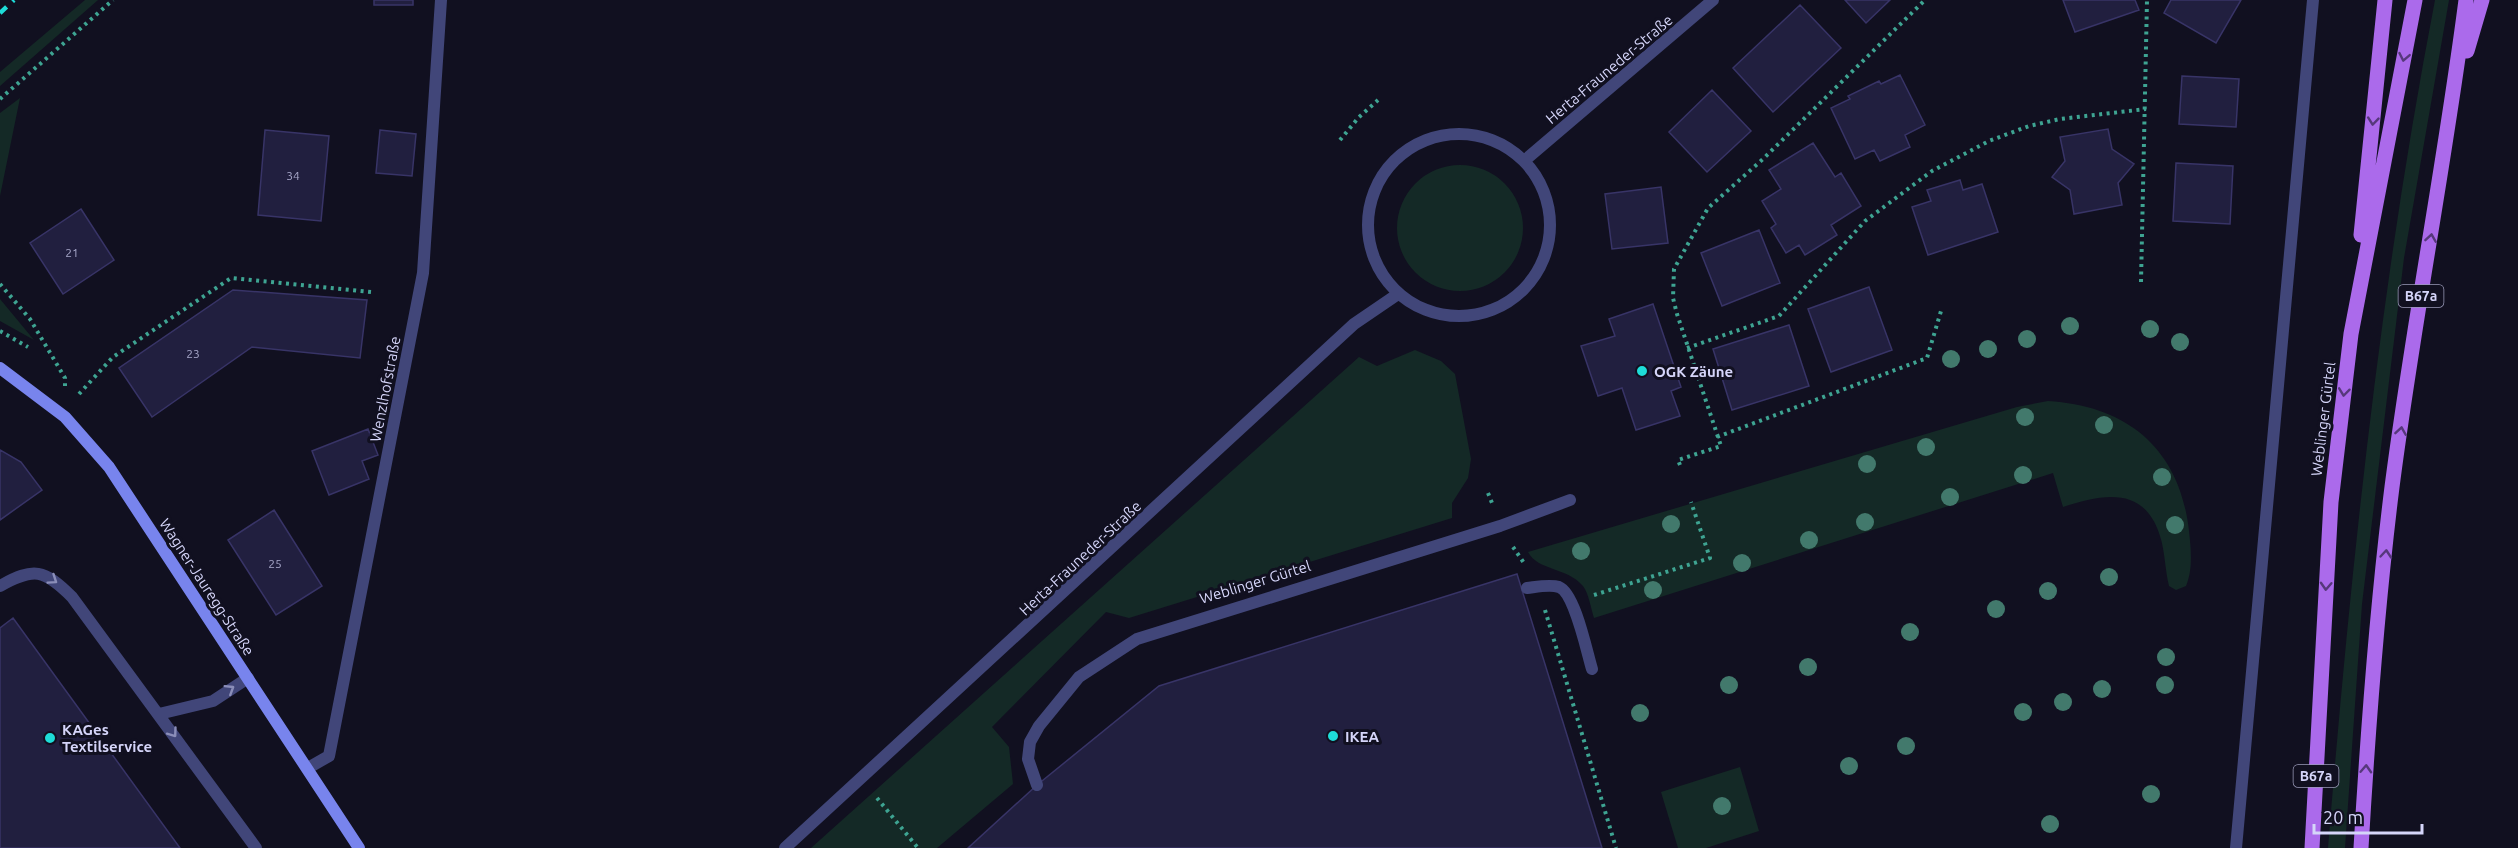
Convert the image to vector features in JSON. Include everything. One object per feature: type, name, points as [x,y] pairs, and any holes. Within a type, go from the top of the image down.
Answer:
[{"type":"main road","points":[[2352,334],[2385,0]]},
{"type":"main road","name":"Weblinger Gürtel","points":[[2312,848],[2331,502],[2352,334],[2415,0]]},
{"type":"main road","name":"B67a","points":[[2361,848],[2367,753],[2392,488],[2453,103],[2466,0]]},
{"type":"main road","points":[[2453,103],[2482,0]]},
{"type":"main road","name":"Wagner-Jauregg-Straße","points":[[0,368],[65,417],[109,467],[359,848]]},
{"type":"street","name":"Wenzlhofstraße","points":[[308,768],[329,756],[423,273],[441,0]]},
{"type":"street","name":"Herta-Frauneder-Straße","points":[[1524,161],[1713,0]]},
{"type":"street","points":[[2236,848],[2313,0]]},
{"type":"street","points":[[1452,133],[1479,135],[1504,145],[1524,161],[1542,187],[1550,219],[1547,250],[1533,279],[1510,301],[1481,314],[1452,316],[1442,314],[1423,309],[1398,294],[1380,273],[1370,248],[1368,230],[1372,195],[1385,170],[1411,147],[1427,139],[1452,133]]},
{"type":"street","name":"Herta-Frauneder-Straße","points":[[785,848],[1354,324],[1398,294]]},
{"type":"street","name":"Weblinger Gürtel","points":[[1037,785],[1028,759],[1030,742],[1039,726],[1079,677],[1137,639],[1500,526],[1570,500]]},
{"type":"street","points":[[0,586],[22,573],[43,574],[56,580],[72,597],[256,848]]},
{"type":"street","points":[[1533,587],[1560,587],[1565,591],[1579,622],[1592,669]]},
{"type":"street","points":[[159,714],[213,700],[248,678]]},
{"type":"path","points":[[0,99],[113,0]]},
{"type":"path","points":[[1680,465],[1678,460],[1721,446],[1687,348],[1673,298],[1674,269],[1708,208],[1763,159],[1925,0]]},
{"type":"path","points":[[2141,282],[2147,0]]},
{"type":"path","points":[[1340,140],[1359,117],[1378,100]]},
{"type":"path","points":[[1687,348],[1779,316],[1864,221],[1941,166],[1989,141],[2029,126],[2060,119],[2146,109]]},
{"type":"path","points":[[79,393],[114,357],[231,278],[371,292]]},
{"type":"path","points":[[0,284],[30,319],[65,378],[65,417]]},
{"type":"path","points":[[1717,437],[1928,358],[1941,311]]},
{"type":"path","points":[[0,331],[28,347]]},
{"type":"path","points":[[1590,596],[1710,558],[1691,502]]},
{"type":"path","points":[[1517,554],[1533,587],[1616,848]]},
{"type":"path","points":[[884,806],[918,848]]},
{"type":"green space","points":[[85,0],[98,0],[0,86],[0,72]]},
{"type":"green space","points":[[2435,0],[2449,0],[2404,258],[2362,604],[2345,848],[2328,848],[2347,635],[2383,316]]},
{"type":"green space","points":[[20,98],[0,196],[0,113]]},
{"type":"green space","points":[[1460,165],[1484,170],[1505,183],[1518,204],[1523,228],[1518,252],[1505,273],[1484,286],[1460,291],[1436,286],[1415,273],[1402,252],[1397,228],[1402,204],[1415,183],[1436,170]]},
{"type":"green space","points":[[0,299],[34,340],[0,321]]},
{"type":"green space","points":[[1415,350],[1441,361],[1455,374],[1471,459],[1468,478],[1452,503],[1452,518],[1129,618],[1106,612],[992,727],[1009,747],[1013,784],[937,848],[811,848],[1359,357],[1377,366]]},
{"type":"green space","points":[[2048,401],[2103,412],[2126,423],[2146,437],[2162,456],[2175,477],[2184,502],[2191,552],[2191,566],[2186,586],[2176,590],[2169,586],[2160,536],[2153,519],[2143,508],[2120,497],[2092,499],[2063,507],[2053,473],[1594,618],[1583,586],[1569,575],[1539,563],[1528,552],[2017,407]]},
{"type":"green space","points":[[1740,767],[1759,831],[1706,848],[1678,848],[1661,792]]},
{"type":"building","points":[[374,0],[413,0],[413,5],[374,5]]},
{"type":"building","points":[[1845,0],[1890,0],[1866,23]]},
{"type":"building","points":[[2063,0],[2135,0],[2139,10],[2075,32]]},
{"type":"building","points":[[2171,0],[2241,0],[2216,43],[2164,13]]},
{"type":"building","points":[[1800,5],[1841,48],[1773,112],[1733,68]]},
{"type":"building","points":[[1900,75],[1925,125],[1905,135],[1910,147],[1880,161],[1874,150],[1855,159],[1831,108],[1850,99],[1848,96],[1879,81],[1881,84]]},
{"type":"building","points":[[2182,76],[2239,79],[2236,127],[2179,124]]},
{"type":"building","points":[[1712,90],[1751,131],[1707,172],[1669,132]]},
{"type":"building","points":[[2108,129],[2112,149],[2134,164],[2118,183],[2122,205],[2074,214],[2070,190],[2052,177],[2065,161],[2060,137]]},
{"type":"building","points":[[265,130],[329,136],[321,221],[258,215]]},
{"type":"building","points":[[380,130],[416,134],[412,176],[376,173]]},
{"type":"building","points":[[1813,143],[1835,177],[1841,173],[1861,206],[1831,225],[1837,235],[1805,255],[1799,245],[1786,253],[1771,228],[1776,224],[1762,201],[1781,189],[1769,170]]},
{"type":"building","points":[[2176,163],[2233,166],[2230,224],[2173,221]]},
{"type":"building","points":[[1960,180],[1963,190],[1982,184],[1998,232],[1928,255],[1912,207],[1931,201],[1927,190]]},
{"type":"building","points":[[1661,187],[1668,243],[1612,249],[1605,194]]},
{"type":"building","points":[[81,209],[114,260],[63,294],[30,243]]},
{"type":"building","points":[[1759,230],[1780,283],[1722,306],[1701,253]]},
{"type":"building","points":[[1869,287],[1892,350],[1831,372],[1808,309]]},
{"type":"building","points":[[233,290],[367,300],[360,358],[252,347],[152,417],[119,368]]},
{"type":"building","points":[[1653,304],[1681,387],[1671,391],[1680,416],[1636,430],[1622,388],[1598,396],[1581,346],[1615,336],[1609,319]]},
{"type":"building","points":[[1789,325],[1809,386],[1732,410],[1713,349]]},
{"type":"building","points":[[368,429],[378,455],[362,461],[369,479],[329,495],[312,451]]},
{"type":"building","points":[[0,450],[21,462],[42,490],[0,520]]},
{"type":"building","points":[[274,510],[322,586],[276,615],[228,540]]},
{"type":"building","name":"IKEA","points":[[1517,574],[1602,848],[968,848],[1037,785],[1159,686]]},
{"type":"building","name":"KAGes Textilservice","points":[[13,618],[180,848],[0,848],[0,628]]},
{"type":"railway","points":[[0,13],[14,0]]},
{"type":"place","name":"OGK Zäune","points":[[1642,371]]},
{"type":"place","name":"IKEA","points":[[1333,736]]},
{"type":"place","name":"KAGes Textilservice","points":[[50,738]]}]
